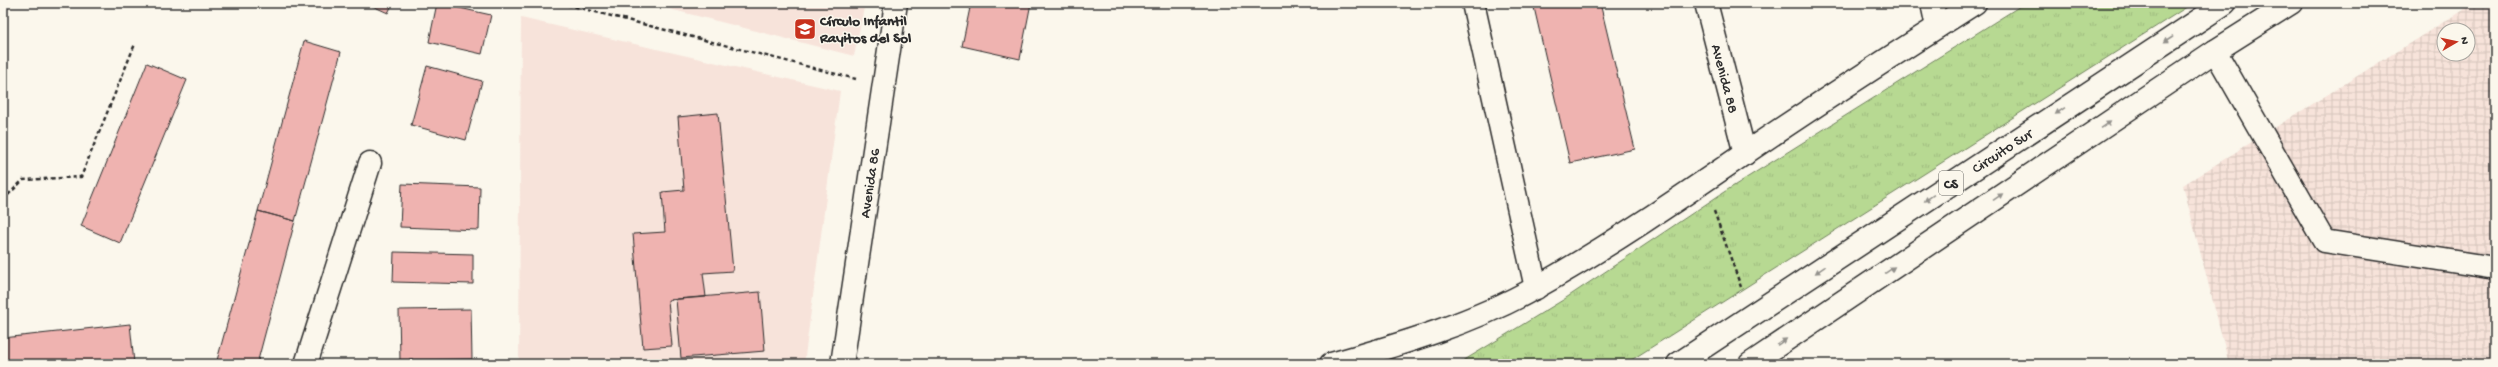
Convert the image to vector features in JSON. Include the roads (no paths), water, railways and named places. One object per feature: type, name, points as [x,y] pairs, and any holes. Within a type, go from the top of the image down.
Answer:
[{"type":"main road","name":"Avenida 86","points":[[842,364],[896,3]]},
{"type":"main road","points":[[1473,3],[1536,288]]},
{"type":"main road","name":"Avenida 88","points":[[1706,3],[1744,154]]},
{"type":"main road","points":[[1932,3],[1937,28]]},
{"type":"main road","points":[[1331,364],[1382,350],[1463,321],[1536,288],[1704,183],[1744,154],[1975,3]]},
{"type":"main road","name":"Circuito Sur","points":[[1678,364],[2225,3]]},
{"type":"main road","name":"CS","points":[[1750,364],[2215,51],[2291,3]]},
{"type":"main road","points":[[2196,22],[2215,51],[2324,241],[2495,268]]},
{"type":"main road","points":[[306,364],[370,162]]},
{"type":"place","name":"Círculo Infantil Rayitos del Sol","points":[[805,29]]}]
